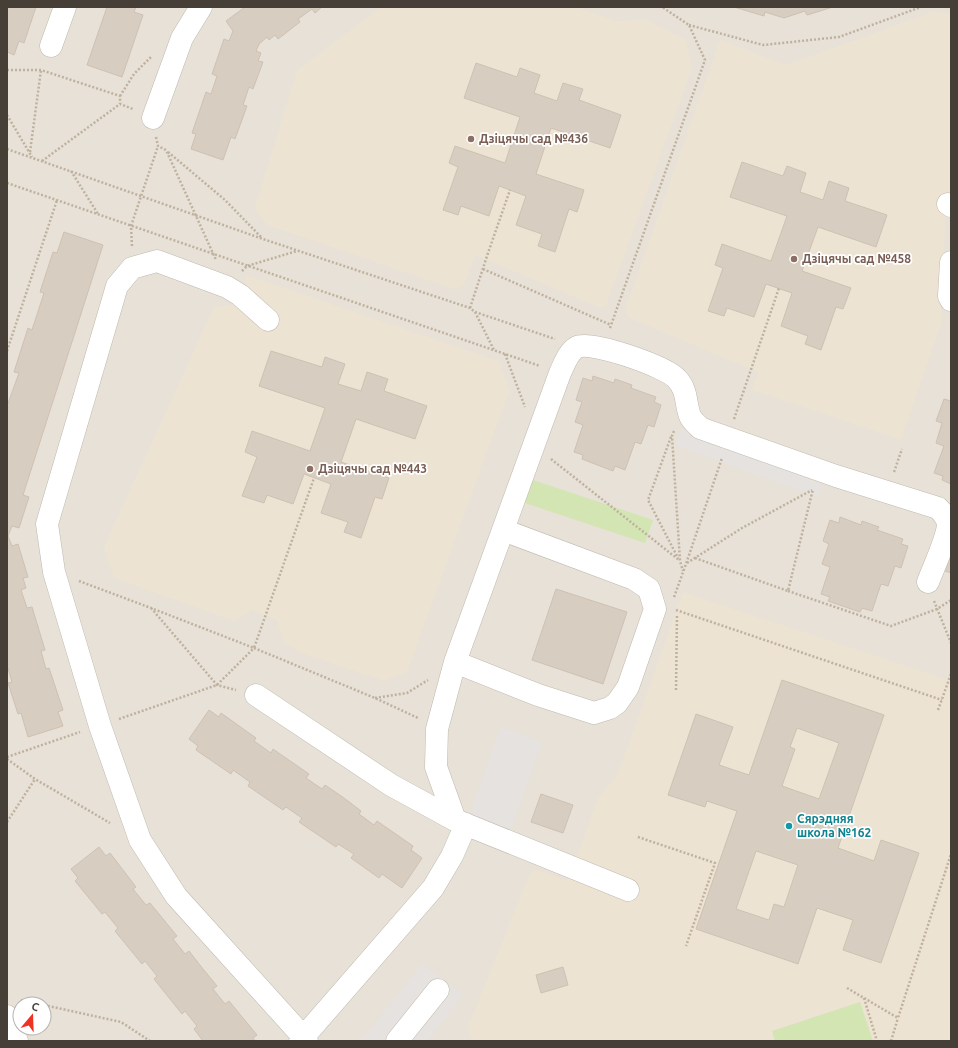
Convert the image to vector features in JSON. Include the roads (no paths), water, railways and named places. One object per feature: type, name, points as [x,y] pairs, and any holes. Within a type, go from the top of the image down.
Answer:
[{"type":"lane","points":[[51,46],[65,7]]},
{"type":"lane","points":[[153,118],[182,38],[201,7]]},
{"type":"lane","points":[[268,320],[240,295],[227,287],[157,261],[132,268],[117,286],[47,524],[54,572],[100,726],[140,840],[176,896],[304,1040],[433,888],[452,856],[461,822],[436,766],[437,729],[455,662],[538,433],[560,373],[568,356],[577,347],[588,345],[609,350],[661,368],[677,378],[686,392],[691,418],[700,428],[836,476],[938,508],[948,523],[947,533],[928,582]]},
{"type":"lane","points":[[951,262],[951,300]]},
{"type":"lane","points":[[455,662],[538,695],[594,713],[610,708],[617,703],[628,687],[655,609],[649,589],[634,579],[503,530]]},
{"type":"lane","points":[[256,696],[391,785],[461,822],[628,890]]},
{"type":"lane","points":[[397,1041],[438,990]]},
{"type":"lane","points":[[7,1016],[17,1041]]},
{"type":"place","name":"Дзіцячы сад №436","points":[[471,139]]},
{"type":"place","name":"Дзіцячы сад №458","points":[[794,259]]},
{"type":"place","name":"Дзіцячы сад №443","points":[[310,469]]},
{"type":"place","name":"Сярэдняя школа №162","points":[[789,826]]}]
